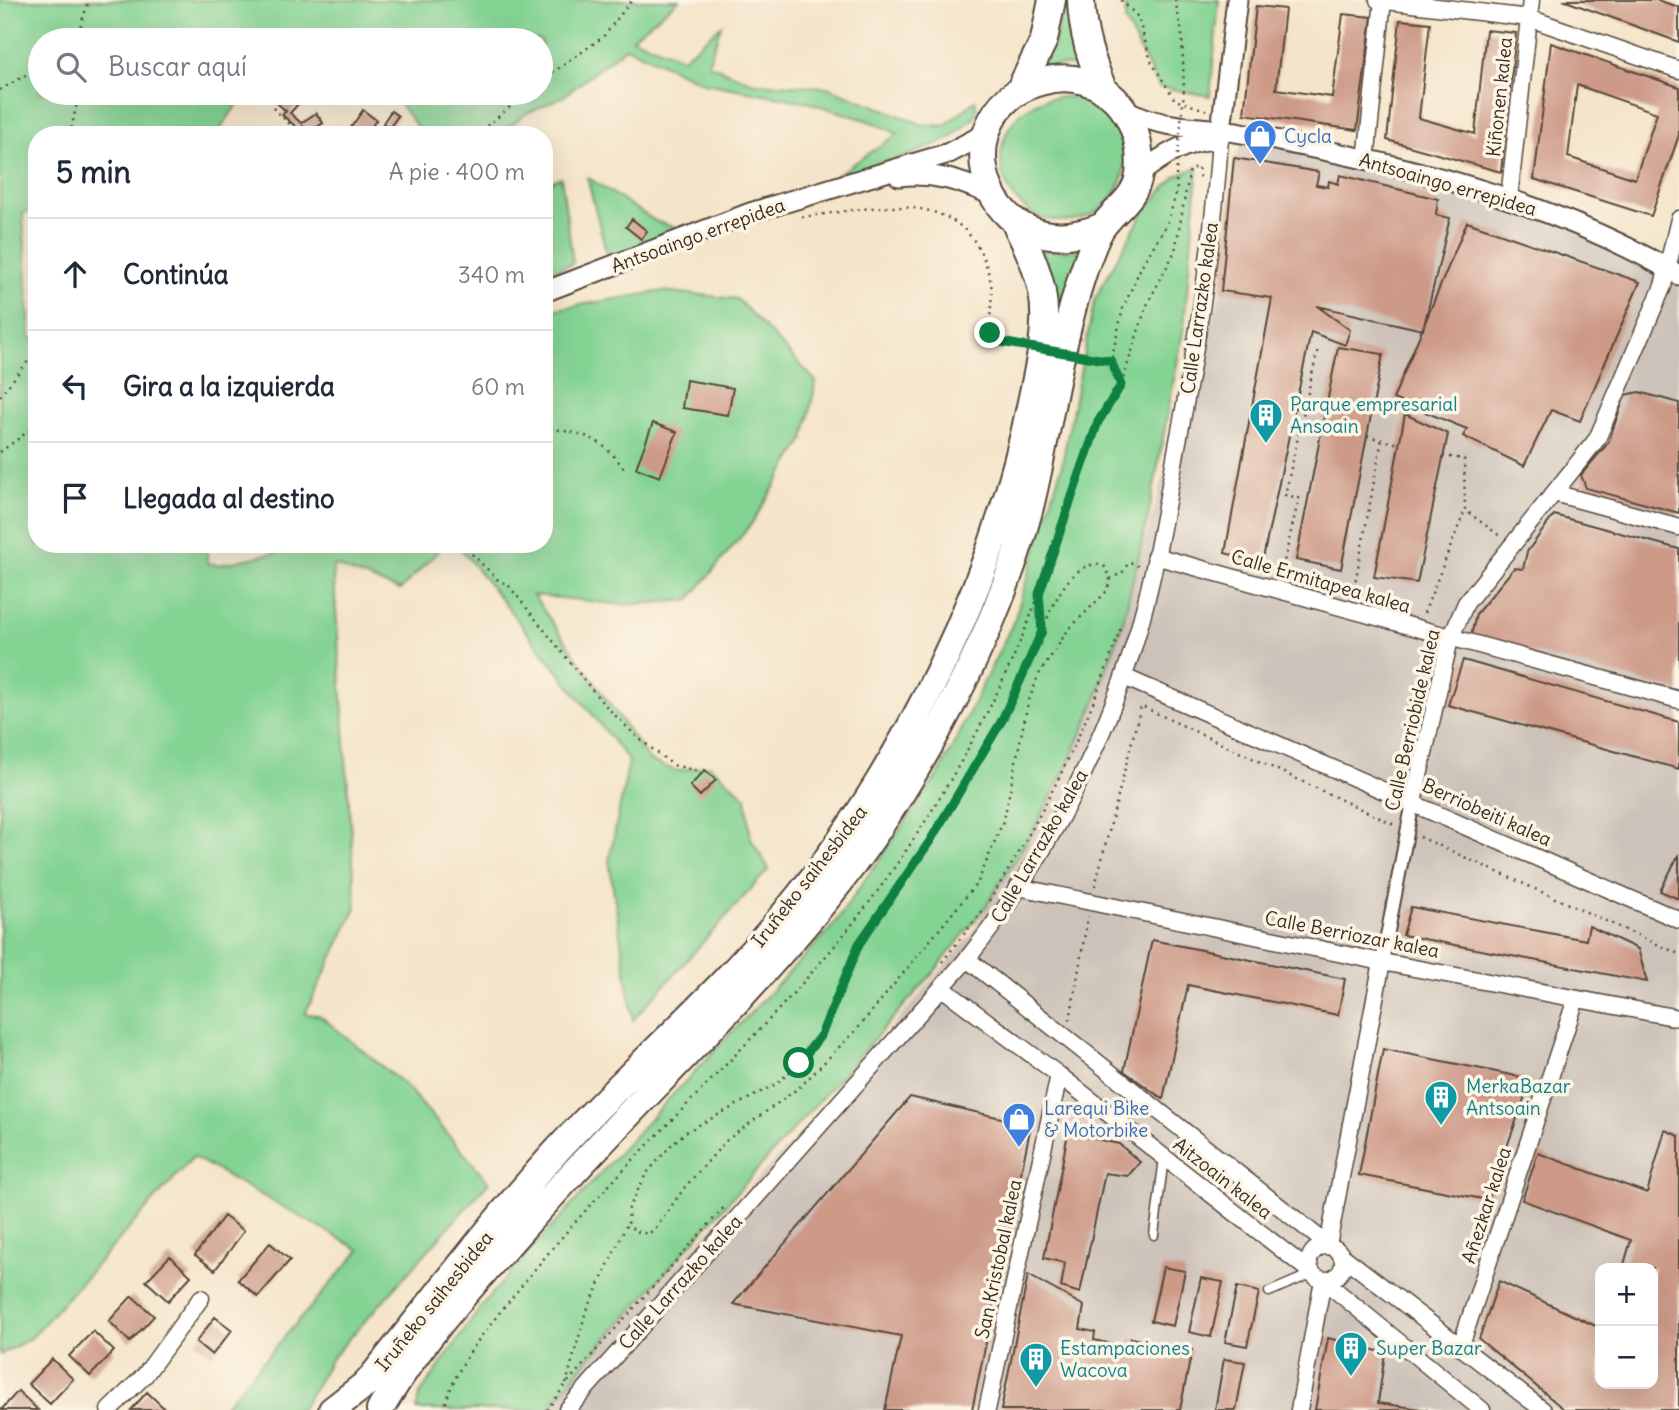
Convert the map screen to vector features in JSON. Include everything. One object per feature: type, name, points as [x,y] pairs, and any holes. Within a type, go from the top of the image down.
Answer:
[{"type":"highway","points":[[1019,91],[1039,82],[1061,79],[1082,81],[1104,90],[1127,111],[1135,128],[1139,174],[1123,208],[1103,226],[1081,235],[1058,237],[1034,232],[1014,221],[992,195],[983,164],[987,133],[994,117],[1019,91],[1044,40],[1052,0]]},
{"type":"highway","points":[[1082,0],[1082,26],[1090,57],[1104,90]]},
{"type":"highway","name":"Iruñeko saihesbidea","points":[[332,1410],[368,1382],[554,1154],[682,1026],[784,915],[836,848],[880,782],[970,604],[1022,449],[1041,356],[1043,295],[1033,258],[1014,221]]},
{"type":"highway","name":"Iruñeko saihesbidea","points":[[380,1410],[401,1372],[444,1321],[586,1156],[783,950],[878,830],[944,719],[993,615],[1028,513],[1074,302],[1103,226]]},
{"type":"street","name":"Calle Larrazko kalea","points":[[563,1406],[967,959],[1018,887],[1093,754],[1124,677],[1148,555],[1169,490],[1200,325],[1237,0]]},
{"type":"street","points":[[1377,0],[1529,18],[1679,70]]},
{"type":"street","points":[[1366,160],[1383,0]]},
{"type":"street","name":"Kiñonen kalea","points":[[1509,198],[1531,0]]},
{"type":"street","name":"Antsoaingo errepidea","points":[[1127,111],[1167,126],[1247,136],[1366,160],[1509,198],[1606,237],[1673,272]]},
{"type":"street","name":"Antsoaingo errepidea","points":[[553,289],[750,213],[949,153],[987,133]]},
{"type":"street","name":"Antsoaingo errepidea","points":[[1139,174],[1168,152],[1193,141],[1221,134]]},
{"type":"street","name":"Antsoaingo errepidea","points":[[853,181],[918,174],[946,177],[992,195]]},
{"type":"street","name":"Calle Berriobide kalea","points":[[1335,1250],[1382,962],[1413,802],[1450,639],[1466,603],[1597,439],[1673,272],[1679,219]]},
{"type":"street","points":[[1555,493],[1679,527]]},
{"type":"street","name":"Calle Ermitapea kalea","points":[[1148,555],[1679,699]]},
{"type":"street","name":"Berriobeiti kalea","points":[[1124,677],[1679,920]]},
{"type":"street","name":"Calle Berriozar kalea","points":[[1018,887],[1382,962],[1679,1018]]},
{"type":"street","name":"Aitzoain kalea","points":[[967,959],[1335,1250],[1543,1410]]},
{"type":"street","name":"Aitzoain kalea","points":[[942,988],[1059,1075],[1482,1410]]},
{"type":"street","name":"Añezkar kalea","points":[[1461,1345],[1576,999]]},
{"type":"street","name":"San Kristobal kalea","points":[[987,1410],[1059,1075]]},
{"type":"street","points":[[1299,1410],[1317,1277],[1309,1262],[1313,1251],[1335,1250],[1341,1271],[1333,1278],[1317,1277]]},
{"type":"street","points":[[109,1410],[145,1375],[175,1339],[201,1298]]},
{"type":"street","points":[[393,1410],[435,1348],[444,1321]]},
{"type":"lane","points":[[1154,1235],[1164,1158]]},
{"type":"lane","points":[[1269,1292],[1317,1277]]},
{"type":"path","points":[[80,28],[89,0]]},
{"type":"path","points":[[553,72],[603,37],[632,0]]},
{"type":"path","points":[[1121,0],[1138,17],[1151,61],[1175,100],[1209,111]]},
{"type":"path","points":[[1121,385],[1111,361],[1124,308],[1142,265],[1167,224],[1177,191],[1184,90],[1182,33],[1175,0]]},
{"type":"path","points":[[0,90],[28,74]]},
{"type":"path","points":[[72,126],[76,105]]},
{"type":"path","points":[[487,126],[512,105]]},
{"type":"path","points":[[273,108],[292,126]]},
{"type":"path","points":[[1042,631],[1039,594],[1098,422],[1121,385],[1146,307],[1175,251],[1190,169],[1198,167],[1199,191]]},
{"type":"path","points":[[791,218],[893,207],[931,209],[948,217],[976,243],[983,256],[991,281],[991,338],[1111,361]]},
{"type":"path","points":[[1281,574],[1298,498],[1284,495],[1318,348]]},
{"type":"path","points":[[0,396],[28,361]]},
{"type":"path","points":[[1301,422],[1323,426]]},
{"type":"path","points":[[553,429],[592,436],[608,448],[626,471]]},
{"type":"path","points":[[0,452],[28,432]]},
{"type":"path","points":[[1367,436],[1399,444]]},
{"type":"path","points":[[1353,594],[1382,439]]},
{"type":"path","points":[[1424,613],[1465,510],[1464,459],[1443,456]]},
{"type":"path","points":[[1465,510],[1500,537]]},
{"type":"path","points":[[471,553],[509,586],[601,701],[637,737],[673,765],[698,771]]},
{"type":"path","points":[[1135,577],[1138,566],[1148,555]]},
{"type":"path","points":[[1110,579],[1122,573],[1129,562],[1138,566]]},
{"type":"path","points":[[563,1406],[566,1384],[585,1315],[628,1222],[629,1208],[646,1174],[686,1132],[769,1089],[811,1050],[826,1024],[859,944],[930,841],[1001,722],[1056,600],[1080,570],[1090,564],[1101,565],[1110,579],[1107,591],[1068,630],[1038,676],[1022,727],[1004,819],[986,866],[969,894],[859,1027],[801,1086],[727,1140],[685,1186],[655,1230],[648,1234],[639,1234],[628,1222]]},
{"type":"path","points":[[934,972],[986,906],[1034,829],[1093,708],[1126,613]]},
{"type":"path","points":[[1067,1037],[1091,902],[1142,706],[1679,954]]},
{"type":"path","points":[[547,1410],[566,1384],[728,1203]]},
{"type":"shaded area","points":[[1247,136],[1533,205],[1679,275],[1679,1410],[541,1410],[794,1140],[972,934],[1093,707],[1221,291],[1234,158]]},
{"type":"green space","points":[[0,0],[679,0],[632,38],[683,58],[721,26],[708,64],[754,83],[827,87],[921,124],[944,126],[976,100],[976,116],[950,139],[906,156],[835,176],[898,134],[872,122],[807,102],[704,83],[626,47],[564,96],[553,101],[553,28],[28,28],[28,105],[237,105],[222,126],[28,126],[28,212],[23,213],[28,301],[28,553],[207,553],[207,563],[218,565],[274,553],[436,553],[400,590],[333,565],[356,908],[305,1014],[319,1015],[406,1086],[489,1182],[331,1359],[301,1410],[221,1410],[360,1250],[193,1157],[31,1338],[0,1355]]},
{"type":"green space","points":[[1065,0],[1070,0],[1083,67],[1063,65],[1042,69],[1055,40]]},
{"type":"green space","points":[[1126,0],[1219,0],[1210,96],[1159,87],[1125,21]]},
{"type":"green space","points":[[1063,97],[1087,102],[1107,115],[1120,135],[1125,159],[1120,183],[1107,203],[1087,216],[1063,221],[1039,216],[1019,203],[1006,183],[1001,159],[1006,135],[1019,115],[1039,102]]},
{"type":"green space","points":[[401,105],[544,105],[525,114],[510,126],[416,126]]},
{"type":"green space","points":[[1198,167],[1184,326],[1150,508],[1122,625],[1093,707],[1068,764],[1034,829],[986,906],[934,972],[583,1365],[548,1410],[416,1410],[420,1394],[485,1301],[645,1124],[832,927],[940,772],[1014,621],[1061,469],[1095,298],[1144,211],[1176,176]]},
{"type":"green space","points":[[561,177],[573,263],[553,271],[553,181]]},
{"type":"green space","points":[[587,177],[657,222],[680,229],[608,259]]},
{"type":"green space","points":[[1041,250],[1082,250],[1055,332],[1051,279]]},
{"type":"green space","points":[[663,291],[737,299],[816,381],[804,439],[752,523],[689,600],[624,605],[533,595],[650,761],[677,771],[710,765],[746,797],[751,839],[769,869],[633,1020],[609,861],[629,761],[464,553],[553,553],[553,311]]},
{"type":"building","points":[[1563,0],[1657,0],[1679,7],[1679,42]]},
{"type":"building","points":[[1256,6],[1285,9],[1276,89],[1332,97],[1343,14],[1372,17],[1357,130],[1244,114]]},
{"type":"building","points":[[1400,20],[1430,23],[1419,118],[1475,134],[1486,30],[1516,33],[1501,172],[1387,140]]},
{"type":"building","points":[[1551,43],[1679,87],[1679,135],[1651,216],[1534,179]],"holes":[[[1577,85],[1657,113],[1635,179],[1568,157]]]},
{"type":"building","points":[[279,105],[297,105],[290,113],[301,123],[316,113],[323,123],[318,126],[295,126],[282,115],[286,111]]},
{"type":"building","points":[[363,110],[376,120],[372,126],[352,126]]},
{"type":"building","points":[[391,111],[398,116],[390,126],[383,123]]},
{"type":"building","points":[[1234,158],[1319,172],[1316,185],[1328,187],[1329,181],[1338,184],[1340,175],[1438,199],[1436,215],[1450,218],[1423,330],[1317,306],[1350,330],[1345,345],[1311,332],[1262,563],[1225,553],[1272,298],[1221,291]]},
{"type":"building","points":[[632,219],[647,231],[641,239],[626,227]]},
{"type":"building","points":[[1467,222],[1640,282],[1580,421],[1551,410],[1524,466],[1463,436],[1467,429],[1393,399]]},
{"type":"building","name":"Parque empresarial Ansoain","points":[[1338,347],[1383,354],[1341,569],[1296,560]]},
{"type":"building","points":[[686,380],[733,388],[728,415],[682,408]]},
{"type":"building","points":[[1639,392],[1679,403],[1679,513],[1586,488],[1581,475],[1608,443],[1625,395]]},
{"type":"building","name":"Parque empresarial Ansoain","points":[[1405,414],[1448,434],[1417,583],[1374,577]]},
{"type":"building","points":[[653,423],[677,432],[660,477],[636,468]]},
{"type":"building","points":[[1554,515],[1679,549],[1679,691],[1471,636],[1476,614],[1514,568],[1523,569],[1527,552]]},
{"type":"building","points":[[1463,660],[1679,722],[1679,769],[1448,705]]},
{"type":"building","points":[[705,770],[716,780],[700,796],[690,786]]},
{"type":"building","points":[[1679,854],[1679,899],[1660,891]]},
{"type":"building","points":[[1411,907],[1586,940],[1589,926],[1638,949],[1647,982],[1403,935]]},
{"type":"building","points":[[1152,940],[1345,979],[1338,1015],[1188,985],[1163,1099],[1124,1071]]},
{"type":"building","name":"MerkaBazar Antsoain","points":[[1383,1049],[1531,1079],[1488,1200],[1359,1175]]},
{"type":"building","points":[[910,1097],[1031,1125],[972,1410],[885,1410],[901,1336],[733,1304]]},
{"type":"building","points":[[1665,1130],[1679,1136],[1679,1410],[1565,1410],[1479,1339],[1499,1281],[1595,1326],[1595,1389],[1658,1389],[1658,1263],[1624,1263],[1631,1240],[1522,1200],[1538,1153],[1647,1193]]},
{"type":"building","points":[[1068,1133],[1119,1144],[1140,1162],[1128,1176],[1105,1173],[1080,1293],[1061,1287],[1065,1263],[1044,1258]]},
{"type":"building","points":[[224,1216],[244,1231],[215,1270],[195,1255]]},
{"type":"building","points":[[270,1243],[290,1260],[258,1297],[238,1280]]},
{"type":"building","points":[[170,1256],[191,1276],[168,1301],[146,1281]]},
{"type":"building","points":[[1163,1267],[1185,1271],[1173,1326],[1151,1321]]},
{"type":"building","points":[[1028,1275],[1084,1306],[1080,1329],[1095,1332],[1094,1340],[1129,1348],[1131,1338],[1192,1350],[1180,1410],[1001,1410]]},
{"type":"building","points":[[1201,1278],[1223,1282],[1211,1337],[1189,1332]]},
{"type":"building","points":[[1237,1287],[1259,1292],[1247,1346],[1225,1342]]},
{"type":"building","points":[[132,1296],[154,1316],[130,1342],[109,1321]]},
{"type":"building","points":[[215,1317],[232,1330],[212,1355],[196,1342]]},
{"type":"building","points":[[93,1331],[114,1351],[90,1376],[69,1356]]},
{"type":"building","name":"Super Bazar","points":[[1328,1338],[1385,1353],[1378,1403],[1428,1410],[1315,1410]]},
{"type":"building","points":[[52,1359],[73,1379],[50,1404],[28,1384]]},
{"type":"building","points":[[1224,1359],[1245,1362],[1236,1410],[1215,1410]]},
{"type":"building","points":[[18,1391],[38,1410],[1,1410]]},
{"type":"building","points":[[147,1392],[166,1410],[131,1410]]},
{"type":"place","name":"Cycla","points":[[1260,166]]},
{"type":"place","name":"Parque empresarial Ansoain","points":[[1266,445]]},
{"type":"place","name":"MerkaBazar Antsoain","points":[[1441,1127]]},
{"type":"place","name":"Larequi Bike & Motorbike","points":[[1019,1149]]},
{"type":"place","name":"Super Bazar","points":[[1351,1378]]},
{"type":"place","name":"Estampaciones Wacova","points":[[1036,1389]]},
{"type":"route","points":[[799,1063],[821,1035],[859,944],[930,841],[1001,722],[1042,631],[1039,594],[1098,422],[1121,385],[1111,361],[995,341],[990,333]]}]
